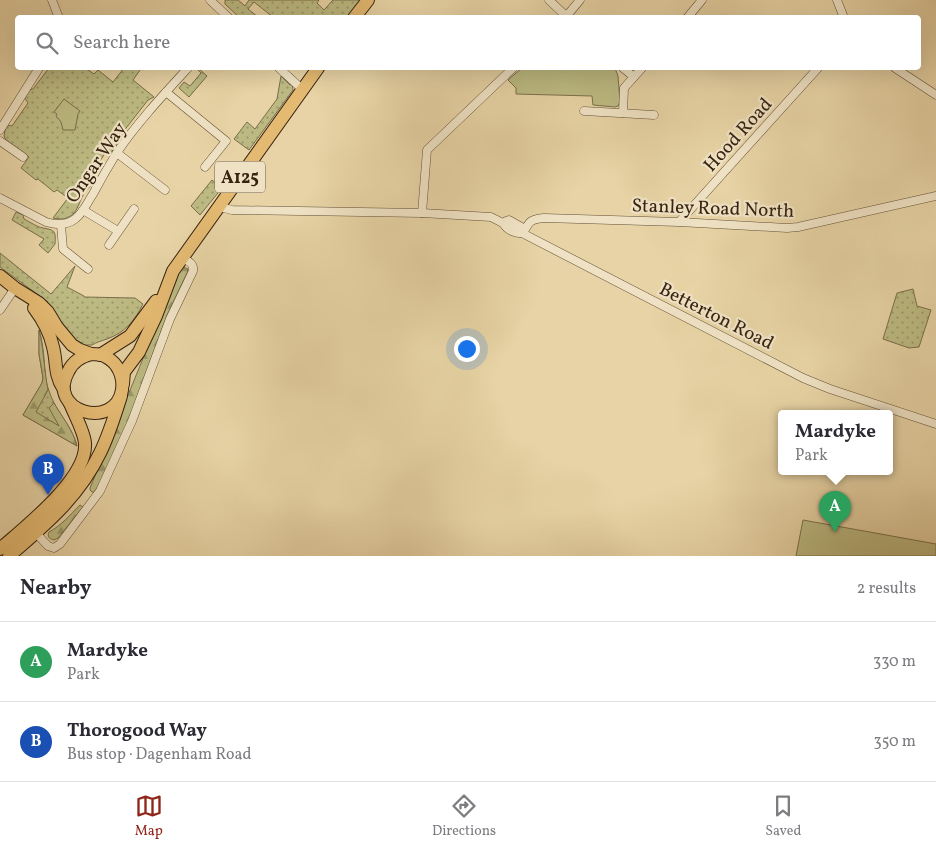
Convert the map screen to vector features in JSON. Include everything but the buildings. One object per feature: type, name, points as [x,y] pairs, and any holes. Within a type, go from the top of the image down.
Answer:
[{"type":"main road","points":[[356,15],[368,0]]},
{"type":"main road","name":"A125","points":[[122,390],[124,372],[140,352],[173,272],[316,70]]},
{"type":"main road","points":[[0,276],[39,303],[48,312],[72,345],[80,350],[106,356],[116,366],[120,374],[122,390],[103,446],[77,491],[36,533],[9,556]]},
{"type":"main road","points":[[0,549],[55,499],[74,475],[85,453],[85,440],[70,403],[58,380],[53,346],[43,321],[16,288]]},
{"type":"main road","name":"A125","points":[[96,354],[112,348],[130,336],[165,289]]},
{"type":"main road","points":[[63,388],[64,380],[71,365],[84,356],[96,354]]},
{"type":"main road","points":[[70,403],[80,410],[99,413],[116,404],[122,390]]},
{"type":"street","points":[[52,0],[59,15]]},
{"type":"street","points":[[210,0],[226,15]]},
{"type":"street","points":[[549,0],[564,15]]},
{"type":"street","points":[[568,15],[580,0]]},
{"type":"street","points":[[690,15],[702,0]]},
{"type":"street","points":[[837,0],[843,15]]},
{"type":"street","points":[[0,130],[38,70]]},
{"type":"street","name":"Ongar Way","points":[[88,269],[63,249],[61,224],[68,224],[73,221],[83,210],[117,153],[140,123],[186,70]]},
{"type":"street","points":[[280,70],[302,89]]},
{"type":"street","points":[[220,207],[232,210],[422,212],[427,150],[511,70]]},
{"type":"street","points":[[625,70],[634,77]]},
{"type":"street","points":[[623,113],[624,88],[640,70]]},
{"type":"street","name":"Hood Road","points":[[679,222],[816,70]]},
{"type":"street","points":[[898,70],[936,95]]},
{"type":"street","points":[[166,92],[226,140],[205,167]]},
{"type":"street","points":[[584,111],[654,115]]},
{"type":"street","points":[[0,141],[23,157]]},
{"type":"street","points":[[117,153],[165,190]]},
{"type":"street","name":"Stanley Road North","points":[[523,233],[530,221],[536,218],[679,222],[787,228],[936,196]]},
{"type":"street","points":[[0,198],[46,222],[61,224]]},
{"type":"street","points":[[109,245],[134,209]]},
{"type":"street","points":[[83,210],[118,231]]},
{"type":"street","name":"Betterton Road","points":[[422,212],[491,217],[803,378],[830,389],[936,424]]},
{"type":"street","points":[[36,533],[48,546],[54,548],[60,544],[100,491],[132,421],[170,318],[193,271],[192,263],[182,258]]},
{"type":"street","points":[[0,310],[16,288]]},
{"type":"green space","points":[[225,0],[238,0],[245,6],[249,0],[319,0],[317,3],[324,10],[333,0],[362,0],[350,15],[270,15],[254,2],[248,9],[256,15],[237,15],[225,4]]},
{"type":"green space","points":[[47,70],[88,70],[94,74],[98,70],[113,82],[122,70],[140,70],[133,80],[154,97],[148,100],[123,132],[122,137],[110,154],[106,152],[95,168],[98,171],[95,178],[77,209],[72,215],[63,219],[53,218],[68,198],[57,190],[54,192],[21,168],[29,157],[6,140],[4,136],[6,125],[12,126],[28,103],[24,97],[29,90],[33,89]]},
{"type":"green space","points":[[198,70],[207,76],[189,97],[179,88],[184,82],[190,86],[201,73]]},
{"type":"green space","points":[[520,70],[616,70],[620,102],[615,107],[593,105],[592,96],[516,94],[516,88],[508,80]]},
{"type":"green space","points":[[281,76],[290,85],[292,84],[293,90],[249,150],[234,139],[247,122],[255,129],[277,99]]},
{"type":"green space","points":[[64,99],[80,111],[75,130],[63,130],[61,122],[56,116],[57,114],[54,112]]},
{"type":"green space","points":[[212,180],[222,188],[200,215],[191,206]]},
{"type":"green space","points":[[16,212],[23,215],[24,219],[54,232],[55,244],[48,253],[39,245],[44,239],[12,220]]},
{"type":"green space","points":[[0,253],[51,294],[75,266],[67,287],[84,297],[135,298],[143,304],[133,321],[114,336],[92,345],[78,343],[47,305],[48,302],[0,267]]},
{"type":"green space","points":[[180,268],[188,269],[187,273],[167,315],[127,424],[99,485],[92,492],[90,488]]},
{"type":"green space","points":[[913,289],[917,306],[931,310],[919,347],[909,348],[883,339],[897,293]]},
{"type":"green space","points":[[39,330],[49,391],[55,405],[75,438],[77,446],[23,415],[43,378],[39,354]]},
{"type":"green space","points":[[39,330],[48,390],[36,412],[59,426],[49,408],[54,403],[70,429],[77,446],[23,415],[43,378],[39,354]]},
{"type":"green space","points":[[80,505],[83,507],[58,538],[54,540],[50,538],[49,532],[62,523]]},
{"type":"green space","points":[[803,520],[936,544],[936,556],[796,556]]},
{"type":"place","name":"Thorogood Way","points":[[48,495]]},
{"type":"place","name":"Mardyke","points":[[835,532]]}]
